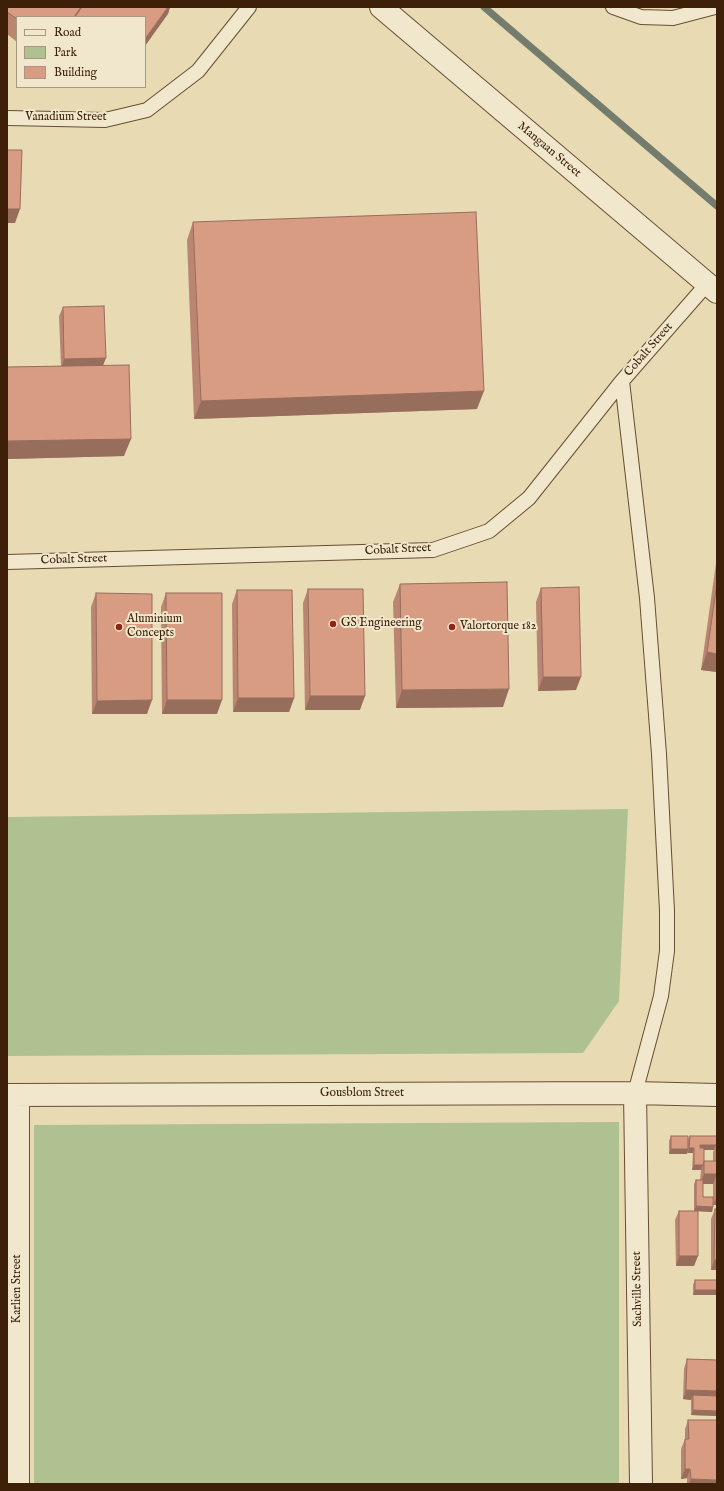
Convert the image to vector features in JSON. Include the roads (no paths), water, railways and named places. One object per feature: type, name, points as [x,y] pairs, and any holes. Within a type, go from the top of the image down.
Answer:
[{"type":"street","name":"Mangaan Street","points":[[381,7],[714,283]]},
{"type":"street","name":"Gousblom Street","points":[[12,1095],[635,1093],[717,1095]]},
{"type":"street","name":"Sachville Street","points":[[635,1093],[641,1484]]},
{"type":"street","name":"Karlien Street","points":[[12,1095],[18,1484]]},
{"type":"lane","name":"Vanadium Street","points":[[7,118],[105,120],[147,110],[198,71],[249,7]]},
{"type":"lane","points":[[613,7],[641,17],[673,18],[715,7]]},
{"type":"lane","name":"Cobalt Street","points":[[7,562],[433,550],[489,531],[529,498],[622,381],[714,283]]},
{"type":"lane","points":[[622,381],[647,605],[660,754],[667,911],[667,951],[661,996],[635,1093]]},
{"type":"waterway","points":[[484,7],[717,206]]},
{"type":"place","name":"GS Engineering","points":[[333,624]]},
{"type":"place","name":"Aluminium Concepts","points":[[119,627]]},
{"type":"place","name":"Valortorque 182","points":[[452,627]]}]
